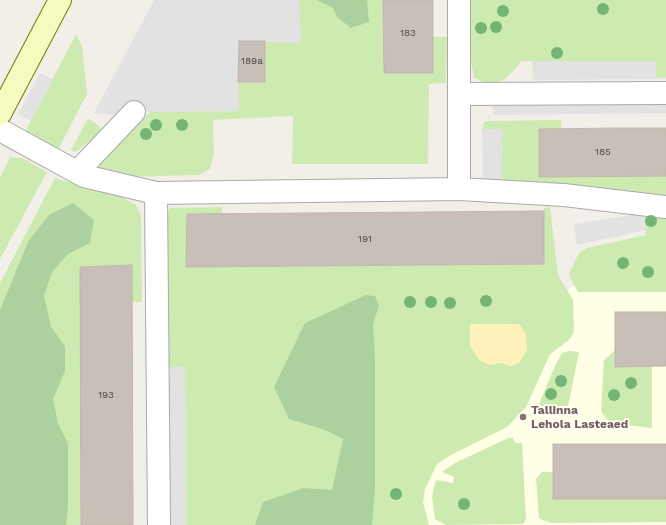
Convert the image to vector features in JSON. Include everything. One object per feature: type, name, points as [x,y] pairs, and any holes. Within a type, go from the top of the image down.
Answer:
[{"type":"main road","points":[[0,114],[60,0]]},
{"type":"street","points":[[459,0],[459,189]]},
{"type":"street","points":[[459,94],[666,93]]},
{"type":"street","points":[[77,172],[134,112]]},
{"type":"street","points":[[0,130],[84,176],[156,193],[459,189],[564,195],[666,207]]},
{"type":"street","points":[[156,193],[159,525]]},
{"type":"shaded area","points":[[154,0],[299,0],[301,43],[265,41],[265,82],[239,82],[239,111],[125,112],[124,116],[94,113]]},
{"type":"shaded area","points":[[532,61],[656,61],[656,78],[666,79],[533,80]]},
{"type":"shaded area","points":[[40,73],[53,80],[31,121],[18,114]]},
{"type":"shaded area","points":[[666,104],[666,113],[493,115],[493,105]]},
{"type":"shaded area","points":[[482,129],[502,129],[501,182],[483,180]]},
{"type":"shaded area","points":[[644,213],[646,230],[577,245],[574,224]]},
{"type":"shaded area","name":"Tallinna Lehola Lasteaed","points":[[644,237],[666,239],[666,525],[381,525],[511,308],[568,290]]},
{"type":"shaded area","points":[[166,367],[185,367],[186,525],[167,525]]},
{"type":"green space","points":[[299,0],[383,0],[384,73],[433,73],[433,37],[447,37],[446,83],[429,84],[428,164],[292,164],[293,116],[213,120],[214,153],[210,169],[199,175],[119,177],[94,171],[102,157],[150,112],[239,111],[238,82],[265,41],[300,43]]},
{"type":"green space","points":[[317,0],[367,0],[369,22],[351,28],[337,17],[333,8]]},
{"type":"green space","points":[[470,0],[666,0],[666,78],[656,78],[656,61],[521,61],[506,78],[492,86],[474,78],[471,62]]},
{"type":"green space","points":[[76,34],[82,46],[87,94],[58,150],[25,132]]},
{"type":"green space","points":[[88,118],[101,128],[101,131],[75,152],[71,150]]},
{"type":"green space","points":[[561,120],[561,129],[539,129],[539,177],[666,176],[666,200],[501,182],[502,129],[482,129],[485,121]]},
{"type":"green space","points":[[10,157],[22,158],[47,172],[0,259],[0,178]]},
{"type":"green space","points":[[55,178],[124,198],[136,205],[141,215],[142,302],[132,302],[132,265],[80,267],[81,525],[0,525],[0,283]]},
{"type":"green space","points":[[73,203],[94,220],[90,243],[68,254],[52,272],[44,296],[51,327],[65,346],[65,371],[53,399],[58,423],[68,444],[68,507],[66,525],[0,525],[0,310],[29,240],[49,215]]},
{"type":"green space","points":[[222,207],[222,214],[186,267],[544,264],[544,208],[550,207],[558,275],[573,300],[574,332],[569,340],[550,354],[526,407],[507,427],[449,456],[437,464],[425,489],[423,502],[429,525],[186,525],[185,367],[166,367],[166,213],[170,208]]},
{"type":"green space","points":[[644,213],[666,213],[666,292],[578,292],[569,274],[579,253],[587,248],[646,235]]},
{"type":"green space","points":[[366,295],[375,296],[379,306],[373,324],[375,356],[375,488],[372,525],[255,525],[263,502],[304,488],[332,490],[343,439],[325,430],[289,419],[274,387],[305,323]]},
{"type":"green space","points":[[615,350],[615,367],[652,366],[652,428],[610,423],[601,411],[604,360]]},
{"type":"green space","points":[[569,351],[579,352],[568,406],[542,406],[539,404],[555,366],[562,353]]},
{"type":"green space","points":[[508,438],[513,438],[515,443],[522,443],[526,519],[523,524],[446,525],[435,519],[432,496],[435,483],[437,480],[453,483],[454,477],[442,472],[455,463]]},
{"type":"green space","points":[[542,472],[553,472],[553,499],[666,499],[666,522],[552,523],[543,520],[539,518],[536,479]]},
{"type":"sand","points":[[470,324],[519,324],[526,334],[527,350],[519,363],[511,366],[501,363],[490,365],[479,360],[470,345]]},
{"type":"building","points":[[383,0],[433,0],[433,73],[384,73]]},
{"type":"building","points":[[239,41],[265,41],[265,82],[238,82]]},
{"type":"building","points":[[666,128],[666,176],[539,177],[539,129]]},
{"type":"building","points":[[544,211],[544,264],[186,267],[187,214]]},
{"type":"building","points":[[132,265],[133,525],[81,525],[80,267]]},
{"type":"building","points":[[615,312],[666,312],[666,366],[615,367]]},
{"type":"building","points":[[553,444],[666,444],[666,499],[553,499]]},
{"type":"place","name":"Tallinna Lehola Lasteaed","points":[[523,417]]}]
